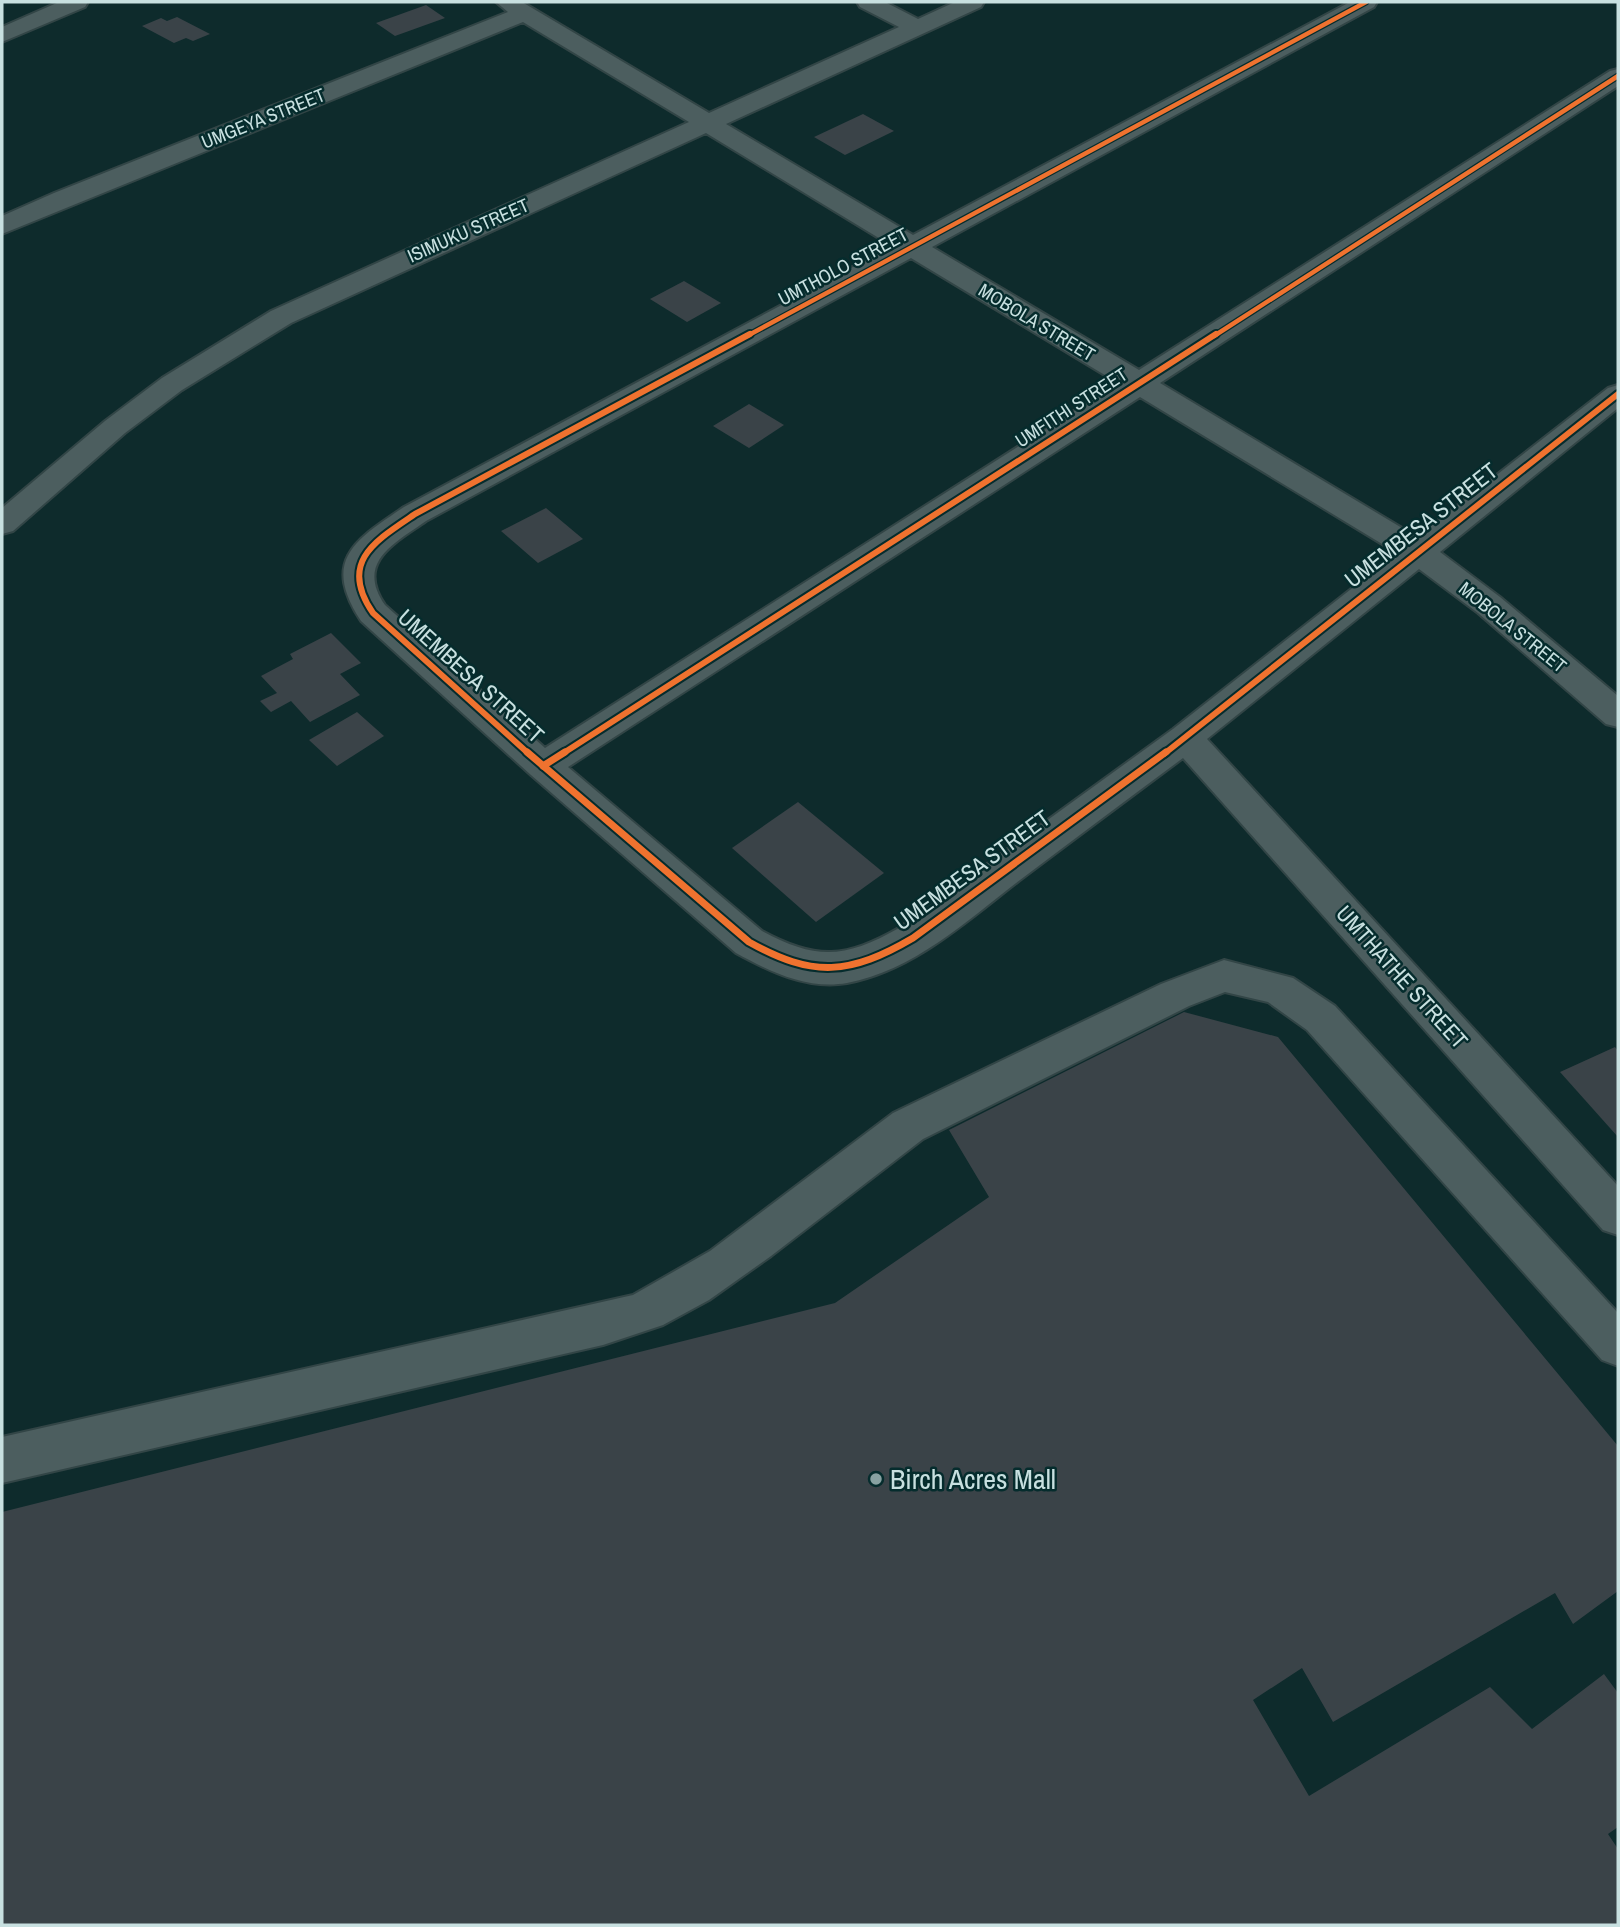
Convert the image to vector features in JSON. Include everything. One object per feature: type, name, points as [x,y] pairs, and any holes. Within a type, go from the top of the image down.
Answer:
[{"type":"street","points":[[2,35],[77,2]]},
{"type":"street","points":[[868,2],[918,27]]},
{"type":"street","name":"ISIMUKU STREET","points":[[2,524],[115,427],[172,384],[234,344],[356,281],[973,2]]},
{"type":"street","name":"UMTHOLO STREET","points":[[358,580],[361,561],[373,543],[415,514],[1366,2]]},
{"type":"street","name":"MOBOLA STREET","points":[[516,7],[1417,551],[1489,605],[1618,715]]},
{"type":"street","name":"UMGEYA STREET","points":[[2,226],[516,7]]},
{"type":"street","name":"UMFITHI STREET","points":[[543,766],[1618,76]]},
{"type":"street","name":"UMEMBESA STREET","points":[[358,580],[362,597],[373,613],[543,766],[749,942],[775,959],[810,969],[837,971],[869,961],[908,942],[1185,738],[1417,551],[1618,394]]},
{"type":"street","name":"UMTHATHE STREET","points":[[1185,738],[1618,1216]]},
{"type":"street","points":[[2,1460],[543,1336],[606,1325],[659,1305],[716,1271],[868,1153],[908,1126],[1163,1001],[1224,976],[1279,989],[1321,1018],[1618,1345]]},
{"type":"building","points":[[426,5],[445,18],[395,36],[376,23]]},
{"type":"building","points":[[177,17],[210,34],[193,41],[186,38],[174,43],[142,26],[161,18],[167,21]]},
{"type":"building","points":[[863,114],[894,131],[845,155],[814,137]]},
{"type":"building","points":[[684,281],[721,303],[687,322],[650,299]]},
{"type":"building","points":[[749,404],[784,425],[749,448],[713,426]]},
{"type":"building","points":[[546,508],[583,539],[538,563],[501,531]]},
{"type":"building","points":[[331,633],[361,663],[340,674],[360,695],[310,722],[291,701],[271,712],[260,701],[277,693],[261,676],[293,659],[290,654]]},
{"type":"building","points":[[357,712],[384,736],[337,766],[309,740]]},
{"type":"building","points":[[798,802],[884,873],[816,922],[732,848]]},
{"type":"building","name":"Birch Acres Mall","points":[[1184,1012],[1278,1037],[1618,1446],[1618,1591],[1573,1624],[1555,1593],[1333,1722],[1302,1668],[1253,1700],[1309,1796],[1490,1687],[1532,1729],[1604,1674],[1618,1693],[1618,1827],[1608,1834],[1618,1849],[1618,1925],[2,1925],[2,1512],[835,1303],[989,1197],[949,1130]]},
{"type":"building","points":[[1615,1047],[1618,1051],[1618,1137],[1560,1072]]},
{"type":"cycle path","points":[[1366,2],[415,514],[373,543],[361,561],[358,580],[362,597],[373,613],[543,766],[749,942],[776,957],[801,966],[846,968],[890,952],[937,922],[1185,738],[1618,394]]},
{"type":"cycle path","points":[[543,766],[1618,76]]},
{"type":"place","name":"Birch Acres Mall","points":[[876,1479]]}]
